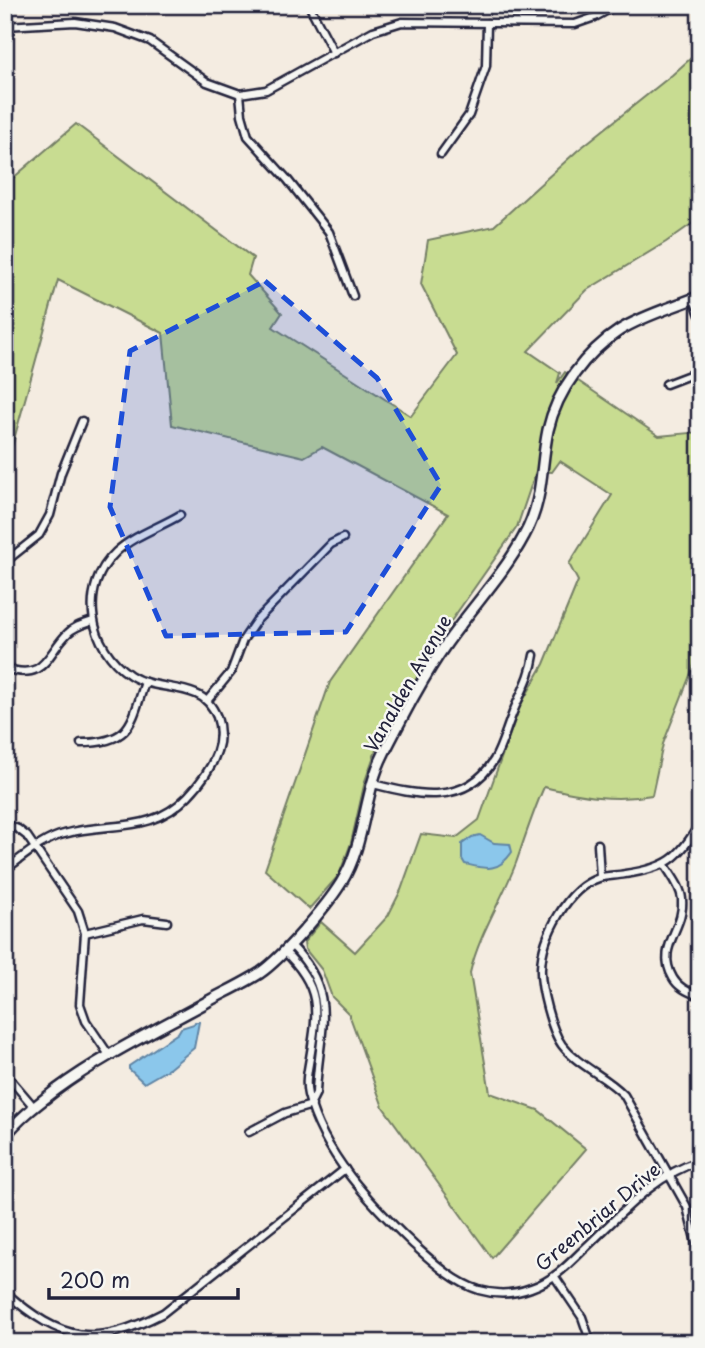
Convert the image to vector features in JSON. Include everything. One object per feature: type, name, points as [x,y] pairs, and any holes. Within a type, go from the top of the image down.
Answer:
[{"type":"main road","name":"Vanalden Avenue","points":[[5,1136],[34,1107],[78,1074],[258,974],[287,947],[342,881],[355,853],[386,748],[445,645],[510,558],[529,526],[540,496],[548,429],[564,389],[602,343],[623,328],[697,298]]},
{"type":"street","points":[[309,5],[334,52]]},
{"type":"street","points":[[5,26],[75,22],[115,28],[150,41],[207,82],[240,94],[266,90],[373,31],[401,22],[575,23],[596,17],[617,5]]},
{"type":"street","points":[[441,154],[469,115],[486,66],[487,23]]},
{"type":"street","points":[[240,94],[248,135],[288,179],[329,232],[353,296]]},
{"type":"street","points":[[697,298],[700,316]]},
{"type":"street","points":[[666,384],[700,371]]},
{"type":"street","points":[[5,562],[38,535],[50,515],[61,473],[82,421]]},
{"type":"street","points":[[5,870],[65,833],[148,822],[174,809],[187,798],[216,756],[221,742],[220,726],[215,710],[207,701],[191,692],[145,682],[131,676],[101,647],[93,621],[92,601],[95,586],[110,559],[125,545],[180,515]]},
{"type":"street","points":[[207,701],[231,672],[243,640],[256,621],[331,544],[343,538]]},
{"type":"street","points":[[5,668],[24,672],[34,670],[51,658],[69,631],[93,621]]},
{"type":"street","points":[[373,785],[434,796],[465,786],[483,773],[499,750],[531,673],[534,655]]},
{"type":"street","points":[[81,743],[106,742],[126,731],[145,682]]},
{"type":"street","points":[[700,823],[677,855],[665,865],[641,872],[600,877],[567,901],[556,918],[544,950],[541,969],[544,992],[561,1044],[624,1095],[687,1207],[700,1259]]},
{"type":"street","points":[[5,824],[27,836],[78,912],[85,933],[80,1004],[86,1021],[109,1055]]},
{"type":"street","points":[[598,844],[600,877]]},
{"type":"street","points":[[665,865],[682,900],[680,915],[667,951],[666,966],[675,982],[692,994],[700,996]]},
{"type":"street","points":[[85,933],[143,919],[167,922]]},
{"type":"street","points":[[248,1132],[312,1103],[316,1093],[324,1008],[319,986],[310,967],[287,947]]},
{"type":"street","points":[[5,1073],[34,1107]]},
{"type":"street","name":"Greenbriar Drive","points":[[312,1103],[326,1136],[345,1169],[383,1215],[455,1279],[479,1290],[503,1294],[531,1289],[555,1277],[640,1197],[669,1175],[700,1161]]},
{"type":"street","points":[[5,1292],[48,1326],[88,1341],[114,1337],[138,1329],[163,1313],[345,1169]]},
{"type":"street","points":[[555,1277],[582,1317],[591,1343]]},
{"type":"highlighted area","points":[[265,281],[377,378],[441,485],[346,632],[166,636],[110,507],[130,351]]},
{"type":"green space","points":[[700,50],[700,218],[587,290],[528,351],[560,373],[557,383],[565,372],[659,436],[700,432],[700,650],[663,744],[652,795],[598,797],[544,787],[516,863],[474,959],[470,973],[490,1093],[538,1110],[586,1149],[492,1258],[383,1107],[349,1014],[332,997],[322,970],[305,949],[304,942],[321,922],[355,952],[388,916],[401,890],[421,834],[456,838],[479,820],[520,706],[544,664],[578,581],[569,564],[612,495],[560,461],[552,472],[536,471],[517,527],[449,624],[380,739],[365,781],[351,843],[339,875],[309,909],[265,870],[330,682],[448,514],[322,447],[304,457],[172,425],[163,333],[58,280],[5,472],[5,185],[76,124],[253,258],[248,275],[282,313],[273,327],[411,416],[457,355],[421,284],[428,240],[494,226],[577,151]]},
{"type":"water","points":[[480,835],[494,843],[510,844],[512,852],[502,863],[491,868],[465,864],[462,859],[462,844]]},
{"type":"water","points":[[199,1022],[194,1048],[170,1068],[144,1083],[129,1069],[129,1066],[178,1033],[181,1028]]}]
